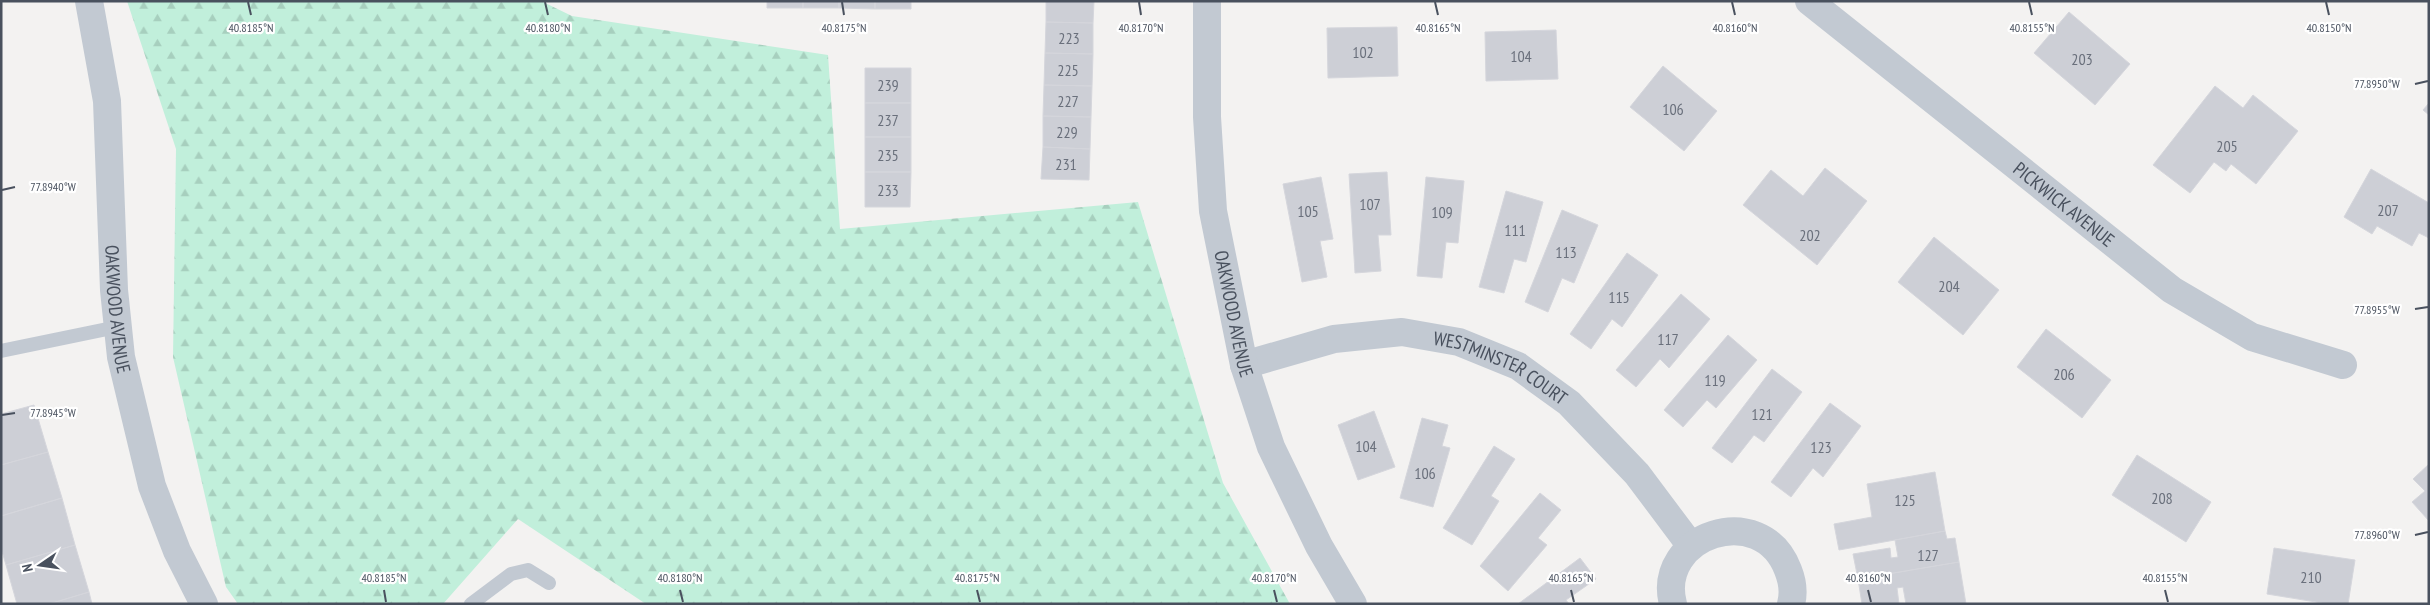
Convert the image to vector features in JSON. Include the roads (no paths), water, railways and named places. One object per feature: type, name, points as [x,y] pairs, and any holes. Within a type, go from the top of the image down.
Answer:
[{"type":"street","name":"OAKWOOD AVENUE","points":[[89,1],[107,101],[114,290],[121,357],[152,486],[177,551],[204,604]]},
{"type":"street","name":"OAKWOOD AVENUE","points":[[1207,1],[1207,117],[1214,211],[1244,365],[1271,446],[1319,546],[1353,604]]},
{"type":"street","name":"PICKWICK AVENUE","points":[[1809,1],[2172,290],[2252,337],[2343,365]]},
{"type":"street","name":"WESTMINSTER COURT","points":[[1244,365],[1334,340],[1402,332],[1459,342],[1518,366],[1569,403],[1630,467],[1692,546]]},
{"type":"street","points":[[1673,604],[1673,578],[1680,560],[1692,546],[1709,535],[1730,530],[1751,534],[1769,543],[1784,560],[1791,579],[1791,604]]},
{"type":"lane","points":[[1,350],[117,327]]},
{"type":"lane","points":[[471,604],[510,574],[528,570],[549,582]]}]
